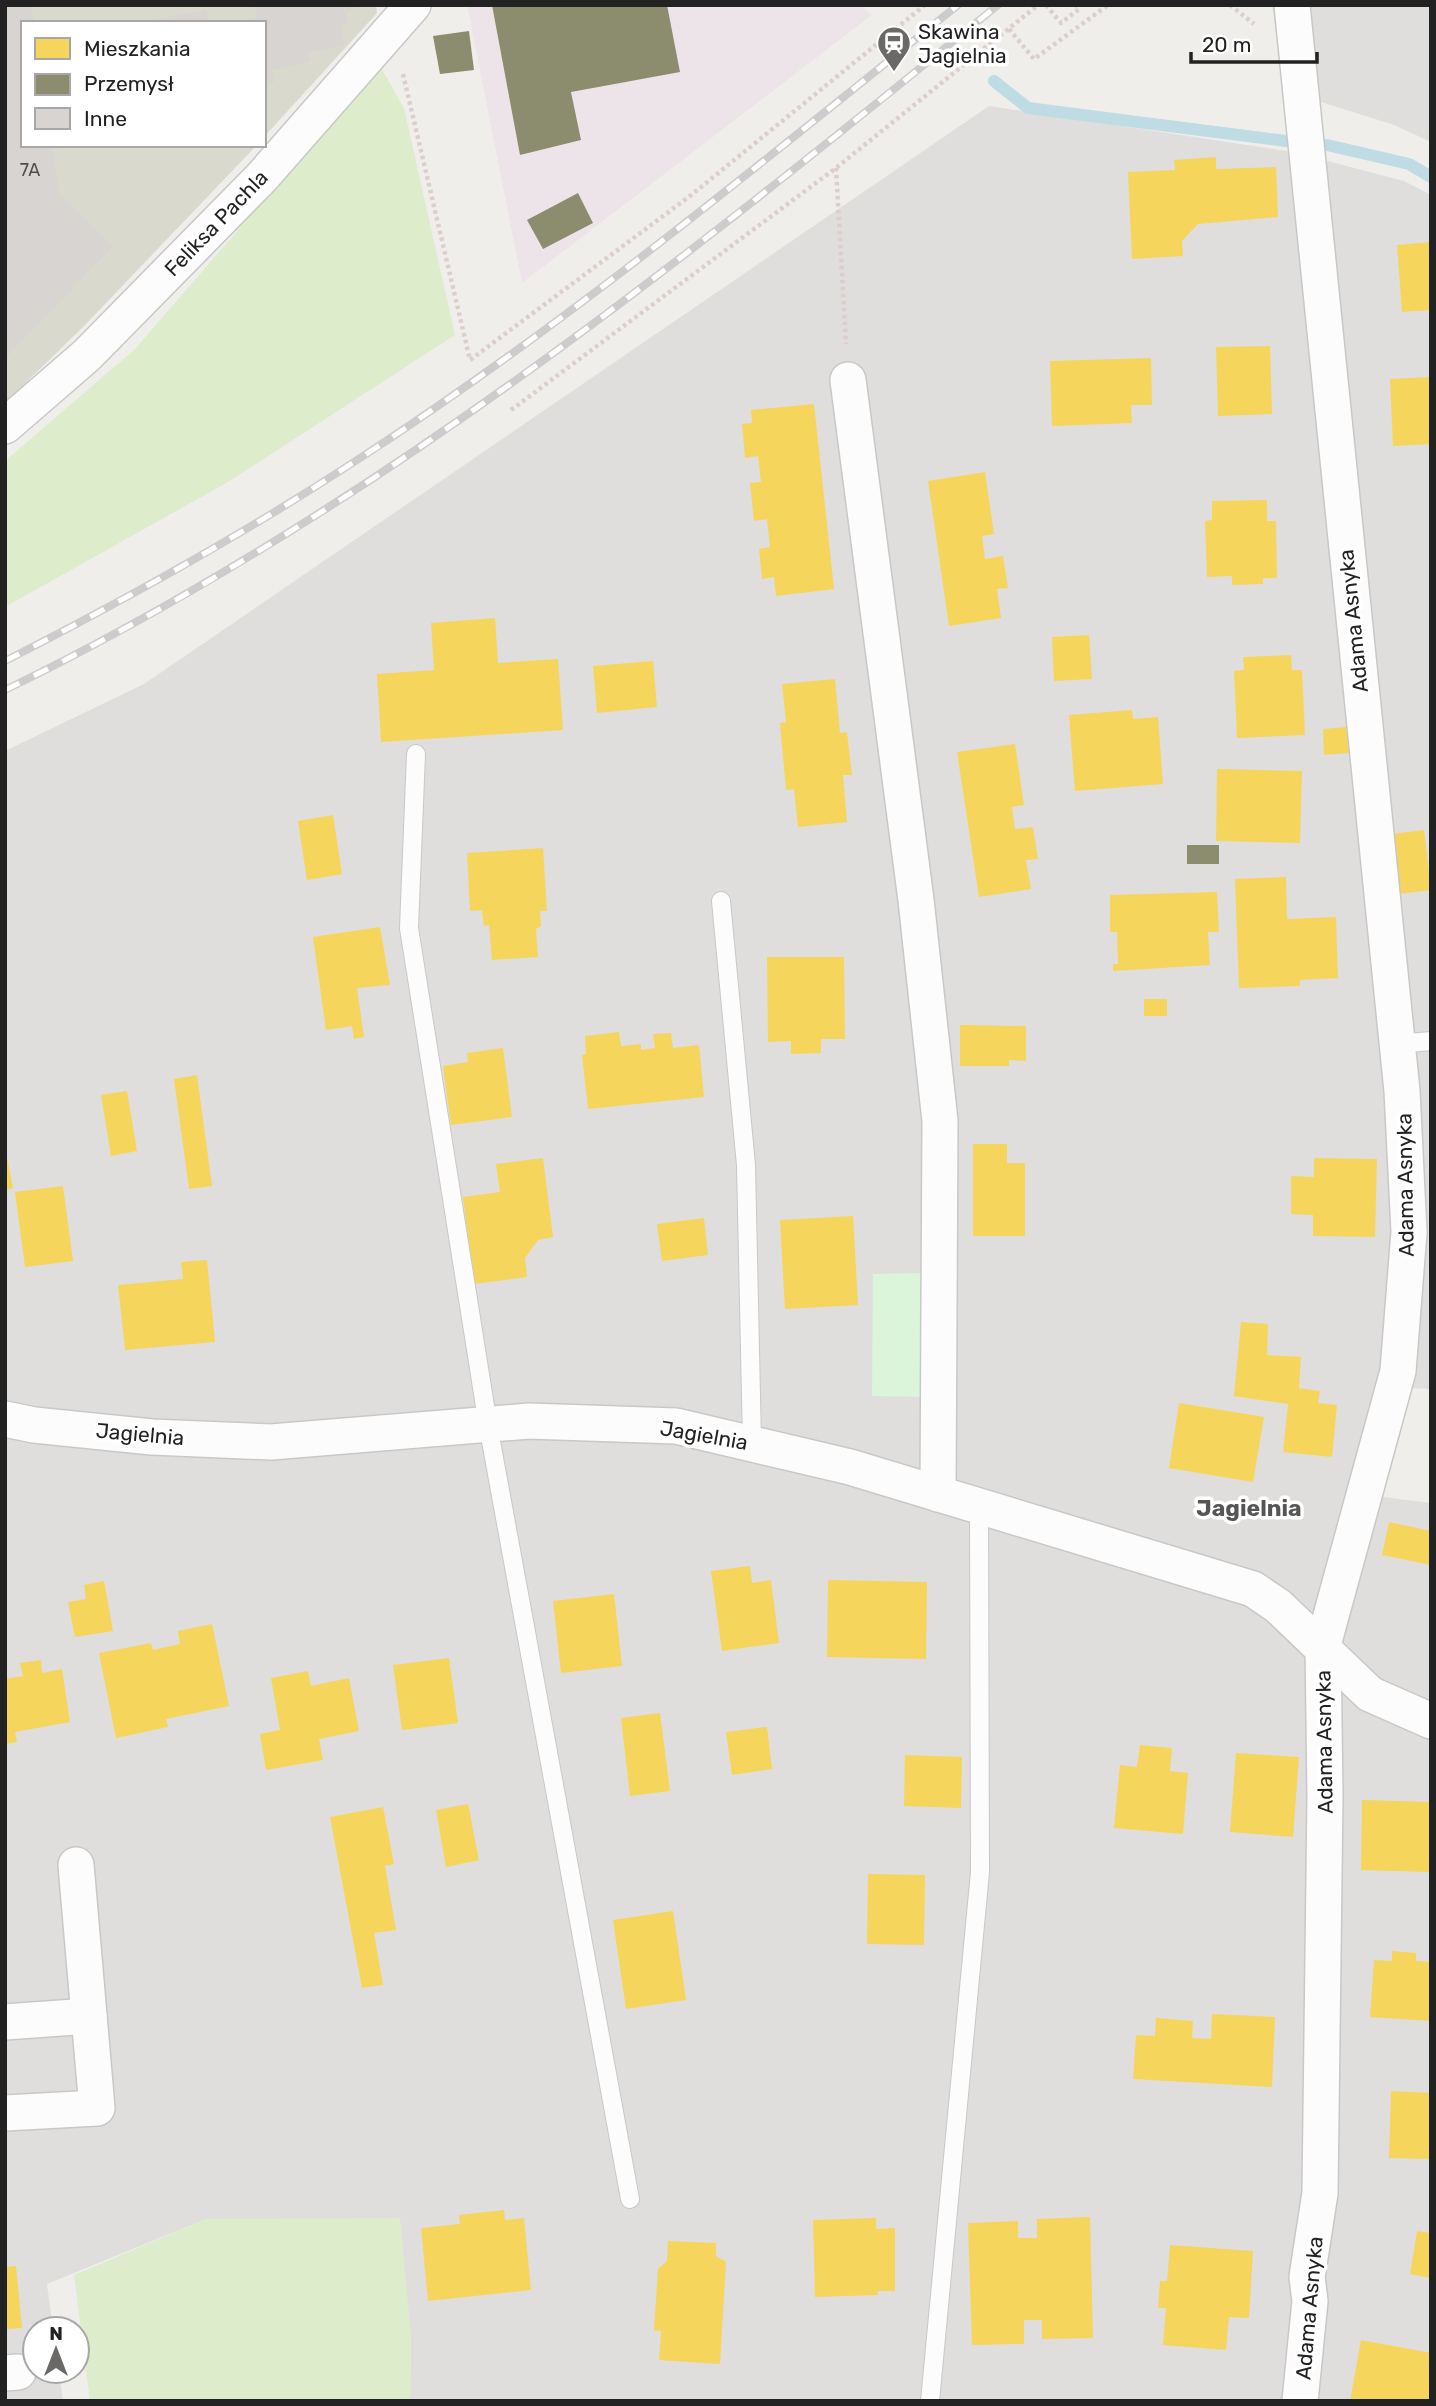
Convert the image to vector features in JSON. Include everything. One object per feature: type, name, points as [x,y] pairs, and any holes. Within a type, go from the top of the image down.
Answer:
[{"type":"street","name":"Adama Asnyka","points":[[1292,5],[1414,1042],[1409,1232],[1398,1371],[1323,1646],[1325,1796],[1320,2193],[1307,2277],[1310,2301],[1300,2401]]},
{"type":"street","name":"Feliksa Pachla","points":[[5,426],[87,355],[262,177],[403,17]]},
{"type":"street","points":[[848,380],[916,900],[940,1121],[939,1494]]},
{"type":"street","name":"Jagielnia","points":[[5,1419],[34,1425],[152,1437],[271,1442],[529,1422],[676,1426],[850,1467],[1253,1590],[1278,1606],[1323,1646],[1346,1674],[1370,1694],[1431,1721]]},
{"type":"street","points":[[5,2113],[97,2108],[76,1864]]},
{"type":"street","points":[[5,2022],[89,2016]]},
{"type":"lane","points":[[416,754],[409,928],[488,1425],[630,2199]]},
{"type":"lane","points":[[721,901],[746,1165],[752,1443]]},
{"type":"lane","points":[[930,2401],[980,1872],[979,1506]]},
{"type":"path","points":[[403,17],[470,360],[690,196],[925,5]]},
{"type":"path","points":[[511,410],[836,168],[1038,5]]},
{"type":"path","points":[[1046,5],[1061,23],[1080,7]]},
{"type":"path","points":[[1009,29],[1034,59],[1108,5]]},
{"type":"path","points":[[836,168],[848,380]]},
{"type":"shaded area","points":[[5,5],[376,5],[377,13],[266,135],[266,21],[21,21],[21,147],[255,147],[85,325],[5,403]]},
{"type":"shaded area","points":[[467,5],[860,5],[872,15],[522,283]]},
{"type":"shaded area","points":[[1272,5],[1431,5],[1431,142],[1394,125],[1286,91]]},
{"type":"shaded area","points":[[989,106],[1293,152],[1404,181],[1431,195],[1431,1389],[1411,1388],[1383,1497],[1431,1503],[1431,2401],[410,2401],[411,2334],[206,2219],[47,2284],[51,2315],[21,2315],[21,2385],[61,2385],[63,2401],[5,2401],[5,751],[144,684]]},
{"type":"green space","points":[[380,66],[404,108],[455,335],[228,482],[5,607],[5,461],[135,349]]},
{"type":"green space","points":[[927,1273],[927,1397],[872,1396],[873,1274]]},
{"type":"green space","points":[[400,2218],[411,2334],[410,2401],[90,2401],[88,2385],[91,2385],[91,2315],[79,2315],[74,2275],[206,2219]]},
{"type":"building: Mieszkania","points":[[1216,157],[1216,169],[1276,167],[1278,217],[1198,224],[1182,241],[1183,256],[1132,259],[1128,172],[1175,170],[1174,160]]},
{"type":"building: Mieszkania","points":[[1431,242],[1431,310],[1402,312],[1397,245]]},
{"type":"building: Mieszkania","points":[[1270,346],[1272,414],[1218,416],[1216,347]]},
{"type":"building: Mieszkania","points":[[1151,358],[1152,405],[1131,405],[1132,423],[1052,426],[1050,361]]},
{"type":"building: Mieszkania","points":[[1431,377],[1431,444],[1393,446],[1390,379]]},
{"type":"building: Mieszkania","points":[[814,404],[834,589],[776,596],[774,577],[762,579],[759,549],[770,547],[767,519],[754,521],[750,483],[761,482],[758,456],[745,458],[742,424],[752,423],[751,410]]},
{"type":"building: Mieszkania","points":[[985,472],[994,534],[982,536],[985,559],[1003,556],[1008,588],[997,589],[1001,618],[949,626],[928,481]]},
{"type":"building: Mieszkania","points":[[1267,500],[1267,521],[1276,521],[1277,578],[1263,578],[1263,584],[1232,585],[1232,576],[1207,577],[1205,521],[1212,520],[1212,501]]},
{"type":"building: Mieszkania","points":[[495,618],[498,663],[558,659],[563,730],[381,742],[377,674],[434,670],[431,623]]},
{"type":"building: Mieszkania","points":[[1089,635],[1092,679],[1054,681],[1052,637]]},
{"type":"building: Mieszkania","points":[[1291,655],[1292,670],[1302,670],[1305,735],[1237,738],[1234,671],[1244,670],[1243,657]]},
{"type":"building: Mieszkania","points":[[653,661],[657,707],[597,713],[593,666]]},
{"type":"building: Mieszkania","points":[[835,679],[840,733],[847,732],[852,775],[843,775],[847,822],[798,827],[794,789],[786,790],[780,723],[786,722],[782,684]]},
{"type":"building: Mieszkania","points":[[1132,710],[1133,719],[1158,717],[1163,784],[1075,791],[1069,715]]},
{"type":"building: Mieszkania","points":[[1347,727],[1349,753],[1324,755],[1323,729]]},
{"type":"building: Mieszkania","points":[[1015,744],[1024,805],[1012,807],[1015,829],[1033,827],[1038,859],[1026,860],[1031,889],[979,897],[957,752]]},
{"type":"building: Mieszkania","points":[[1217,769],[1302,771],[1300,843],[1216,841]]},
{"type":"building: Mieszkania","points":[[333,815],[342,874],[307,880],[298,821]]},
{"type":"building: Mieszkania","points":[[1424,830],[1431,890],[1398,894],[1392,834]]},
{"type":"building: Mieszkania","points":[[543,848],[547,911],[540,911],[541,926],[536,929],[538,957],[492,960],[489,925],[484,926],[482,910],[470,911],[467,853]]},
{"type":"building: Mieszkania","points":[[1286,877],[1287,919],[1336,917],[1338,978],[1300,980],[1300,986],[1239,988],[1235,879]]},
{"type":"building: Mieszkania","points":[[1217,892],[1219,932],[1208,932],[1210,965],[1113,971],[1113,964],[1118,964],[1117,932],[1110,932],[1110,895]]},
{"type":"building: Mieszkania","points":[[380,927],[390,985],[357,988],[364,1037],[354,1039],[352,1026],[326,1030],[313,937]]},
{"type":"building: Mieszkania","points":[[767,957],[844,957],[845,1039],[821,1039],[821,1053],[791,1054],[791,1041],[768,1042]]},
{"type":"building: Mieszkania","points":[[1144,999],[1167,999],[1167,1016],[1144,1016]]},
{"type":"building: Mieszkania","points":[[960,1025],[1026,1026],[1026,1061],[1009,1060],[1009,1066],[960,1066]]},
{"type":"building: Mieszkania","points":[[619,1032],[621,1046],[641,1044],[641,1050],[655,1048],[653,1034],[671,1033],[673,1048],[699,1045],[704,1097],[588,1109],[582,1055],[586,1054],[585,1036]]},
{"type":"building: Mieszkania","points":[[503,1048],[512,1117],[451,1125],[443,1066],[468,1062],[467,1053]]},
{"type":"building: Mieszkania","points":[[197,1075],[212,1186],[189,1189],[174,1079]]},
{"type":"building: Mieszkania","points":[[127,1091],[137,1151],[111,1156],[101,1095]]},
{"type":"building: Mieszkania","points":[[973,1144],[1007,1144],[1007,1163],[1025,1163],[1025,1236],[973,1236]]},
{"type":"building: Mieszkania","points":[[5,1147],[13,1188],[5,1190]]},
{"type":"building: Mieszkania","points":[[543,1158],[553,1237],[538,1240],[525,1258],[527,1277],[474,1284],[463,1197],[500,1192],[496,1164]]},
{"type":"building: Mieszkania","points":[[1314,1158],[1377,1159],[1375,1237],[1313,1236],[1313,1215],[1291,1214],[1291,1176],[1314,1177]]},
{"type":"building: Mieszkania","points":[[63,1186],[73,1261],[25,1267],[15,1192]]},
{"type":"building: Mieszkania","points":[[853,1216],[858,1305],[785,1309],[780,1220]]},
{"type":"building: Mieszkania","points":[[704,1218],[708,1255],[662,1261],[657,1224]]},
{"type":"building: Mieszkania","points":[[207,1260],[215,1342],[125,1350],[118,1285],[183,1279],[181,1262]]},
{"type":"building: Mieszkania","points":[[1241,1322],[1268,1324],[1267,1355],[1301,1357],[1299,1388],[1320,1391],[1318,1403],[1337,1405],[1332,1457],[1283,1452],[1288,1404],[1234,1396]]},
{"type":"building: Mieszkania","points":[[1179,1403],[1264,1417],[1253,1482],[1169,1468]]},
{"type":"building: Mieszkania","points":[[1389,1522],[1431,1531],[1431,1565],[1382,1555]]},
{"type":"building: Mieszkania","points":[[750,1566],[752,1583],[771,1580],[779,1643],[722,1651],[711,1571]]},
{"type":"building: Mieszkania","points":[[828,1580],[927,1582],[926,1659],[827,1657]]},
{"type":"building: Mieszkania","points":[[104,1581],[113,1631],[75,1637],[68,1602],[86,1599],[84,1585]]},
{"type":"building: Mieszkania","points":[[614,1594],[622,1666],[561,1673],[553,1601]]},
{"type":"building: Mieszkania","points":[[212,1624],[229,1706],[166,1719],[168,1727],[116,1738],[99,1653],[151,1643],[153,1650],[180,1644],[178,1631]]},
{"type":"building: Mieszkania","points":[[449,1658],[458,1723],[402,1730],[393,1665]]},
{"type":"building: Mieszkania","points":[[41,1660],[42,1673],[62,1669],[70,1722],[15,1732],[17,1742],[5,1744],[5,1679],[23,1676],[20,1663]]},
{"type":"building: Mieszkania","points":[[308,1671],[311,1686],[349,1678],[359,1731],[319,1739],[323,1760],[266,1770],[260,1734],[280,1730],[271,1678]]},
{"type":"building: Mieszkania","points":[[660,1713],[670,1791],[630,1796],[621,1718]]},
{"type":"building: Mieszkania","points":[[767,1727],[772,1769],[732,1775],[726,1732]]},
{"type":"building: Mieszkania","points":[[1140,1745],[1172,1748],[1170,1771],[1188,1773],[1183,1834],[1114,1828],[1120,1765],[1137,1767]]},
{"type":"building: Mieszkania","points":[[1236,1753],[1299,1757],[1293,1837],[1230,1832]]},
{"type":"building: Mieszkania","points":[[905,1755],[962,1757],[961,1808],[904,1806]]},
{"type":"building: Mieszkania","points":[[1362,1800],[1431,1802],[1430,1872],[1361,1870]]},
{"type":"building: Mieszkania","points":[[468,1804],[479,1860],[446,1867],[436,1810]]},
{"type":"building: Mieszkania","points":[[383,1807],[394,1864],[385,1866],[396,1930],[374,1933],[383,1985],[362,1988],[330,1817]]},
{"type":"building: Mieszkania","points":[[868,1874],[925,1875],[924,1945],[867,1944]]},
{"type":"building: Mieszkania","points":[[673,1911],[686,2000],[626,2009],[613,1920]]},
{"type":"building: Mieszkania","points":[[1392,1951],[1416,1953],[1416,1961],[1431,1962],[1431,2021],[1370,2017],[1374,1960],[1392,1961]]},
{"type":"building: Mieszkania","points":[[1212,2014],[1275,2017],[1272,2087],[1133,2079],[1136,2035],[1155,2036],[1156,2018],[1193,2021],[1192,2038],[1211,2039]]},
{"type":"building: Mieszkania","points":[[1391,2091],[1431,2093],[1431,2159],[1389,2158]]},
{"type":"building: Mieszkania","points":[[504,2210],[505,2220],[524,2218],[531,2290],[428,2301],[421,2228],[460,2224],[459,2215]]},
{"type":"building: Mieszkania","points":[[1090,2217],[1093,2338],[1042,2339],[1042,2320],[1024,2320],[1024,2344],[972,2345],[968,2223],[1018,2221],[1018,2238],[1037,2238],[1037,2219]]},
{"type":"building: Mieszkania","points":[[876,2218],[876,2229],[895,2228],[895,2291],[878,2291],[878,2295],[815,2297],[813,2220]]},
{"type":"building: Mieszkania","points":[[1417,2231],[1431,2233],[1431,2278],[1410,2274]]},
{"type":"building: Mieszkania","points":[[668,2241],[716,2243],[716,2256],[726,2262],[720,2364],[659,2360],[661,2331],[654,2330],[658,2269],[667,2261]]},
{"type":"building: Mieszkania","points":[[1170,2245],[1253,2251],[1249,2318],[1229,2317],[1226,2350],[1163,2345],[1166,2308],[1158,2308],[1160,2281],[1167,2281]]},
{"type":"building: Mieszkania","points":[[16,2266],[21,2328],[5,2329],[5,2267]]},
{"type":"building: Mieszkania","points":[[1361,2340],[1431,2353],[1431,2401],[1350,2401]]},
{"type":"building: Przemysł","points":[[492,5],[667,5],[680,72],[571,92],[581,140],[520,155]]},
{"type":"building: Przemysł","points":[[469,31],[474,70],[440,74],[433,36]]},
{"type":"building: Przemysł","points":[[578,193],[593,223],[543,249],[527,220]]},
{"type":"building: Przemysł","points":[[1187,845],[1219,845],[1219,864],[1187,864]]},
{"type":"building: Inne","points":[[5,5],[31,5],[34,21],[21,21],[21,147],[52,147],[59,195],[113,246],[5,358]]},
{"type":"building: Inne","points":[[255,5],[356,5],[346,14],[348,23],[340,24],[344,45],[308,52],[310,62],[271,70],[274,82],[266,84],[266,21],[241,21],[257,17]]},
{"type":"building: Inne","points":[[206,10],[209,21],[149,21]]},
{"type":"waterway","points":[[994,81],[1028,108],[1286,141]]},
{"type":"waterway","points":[[1327,145],[1409,164],[1431,177]]},
{"type":"railway","points":[[5,661],[226,541],[433,410],[662,241],[958,5]]},
{"type":"railway","points":[[5,690],[140,620],[270,544],[397,462],[642,287],[998,5]]},
{"type":"place","name":"Skawina Jagielnia","points":[[894,73]]},
{"type":"district","name":"Jagielnia","points":[[1249,1508]]}]
